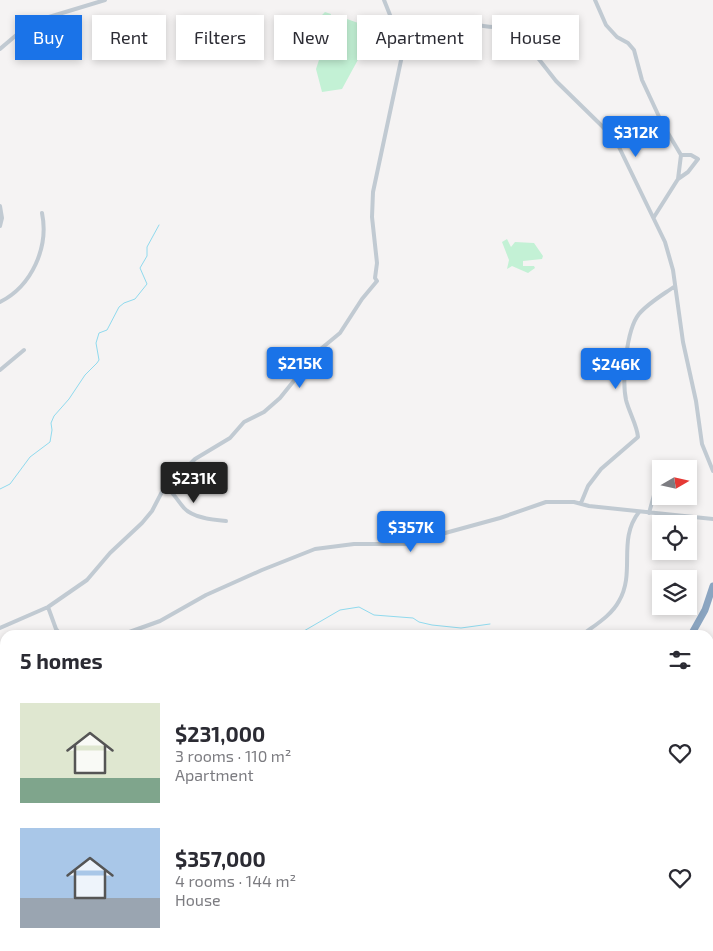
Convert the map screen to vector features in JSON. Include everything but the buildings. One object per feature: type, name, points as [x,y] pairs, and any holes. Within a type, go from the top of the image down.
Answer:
[{"type":"highway","points":[[694,630],[705,610],[713,586]]},
{"type":"street","points":[[0,49],[27,26],[39,20],[105,0]]},
{"type":"street","points":[[384,0],[391,15]]},
{"type":"street","points":[[595,0],[606,25],[617,37],[628,43],[634,50],[642,80],[649,96],[665,129],[681,154],[678,179]]},
{"type":"street","points":[[482,26],[506,26],[516,30],[556,81],[614,140],[625,158],[668,248],[702,444],[713,471]]},
{"type":"street","points":[[0,628],[48,607],[87,580],[152,511],[165,486],[170,484],[195,459],[230,438],[244,422],[264,412],[280,398],[317,352],[340,333],[362,299],[377,281],[375,278],[377,263],[372,217],[373,192],[401,60]]},
{"type":"street","points":[[654,217],[678,179],[688,172],[698,158],[681,154]]},
{"type":"street","points":[[0,206],[2,218],[0,226]]},
{"type":"street","points":[[0,302],[19,289],[37,261],[44,232],[42,213]]},
{"type":"street","points":[[581,503],[588,486],[598,473],[638,436],[625,389],[630,336],[633,325],[640,313],[675,286]]},
{"type":"street","points":[[0,370],[24,350]]},
{"type":"street","points":[[165,486],[174,493],[183,507],[190,512],[212,520],[226,521]]},
{"type":"street","points":[[135,630],[160,621],[214,592],[262,570],[315,549],[354,544],[406,544],[500,518],[546,502],[581,503],[589,506],[713,519]]},
{"type":"street","points":[[649,513],[652,502]]},
{"type":"street","points":[[589,630],[615,607],[622,596],[628,568],[626,547],[629,532],[631,523],[639,512]]},
{"type":"street","points":[[48,607],[57,630]]},
{"type":"green space","points":[[325,12],[331,14],[331,15],[322,15]]},
{"type":"green space","points":[[347,19],[357,23],[358,60],[342,89],[322,92],[316,69],[319,60],[347,60]]},
{"type":"green space","points":[[507,239],[511,247],[515,242],[534,243],[543,256],[542,259],[523,261],[523,266],[534,266],[535,268],[528,273],[512,266],[507,269],[509,260],[502,242]]},
{"type":"waterway","points":[[0,489],[10,484],[30,457],[50,442],[51,423],[54,416],[69,399],[85,375],[99,360],[96,343],[99,333],[107,330],[119,307],[135,299],[147,284],[140,268],[147,256],[147,247],[159,225]]},
{"type":"waterway","points":[[306,630],[340,610],[359,607],[374,615],[413,618],[419,622],[432,625],[461,628],[490,624]]}]
